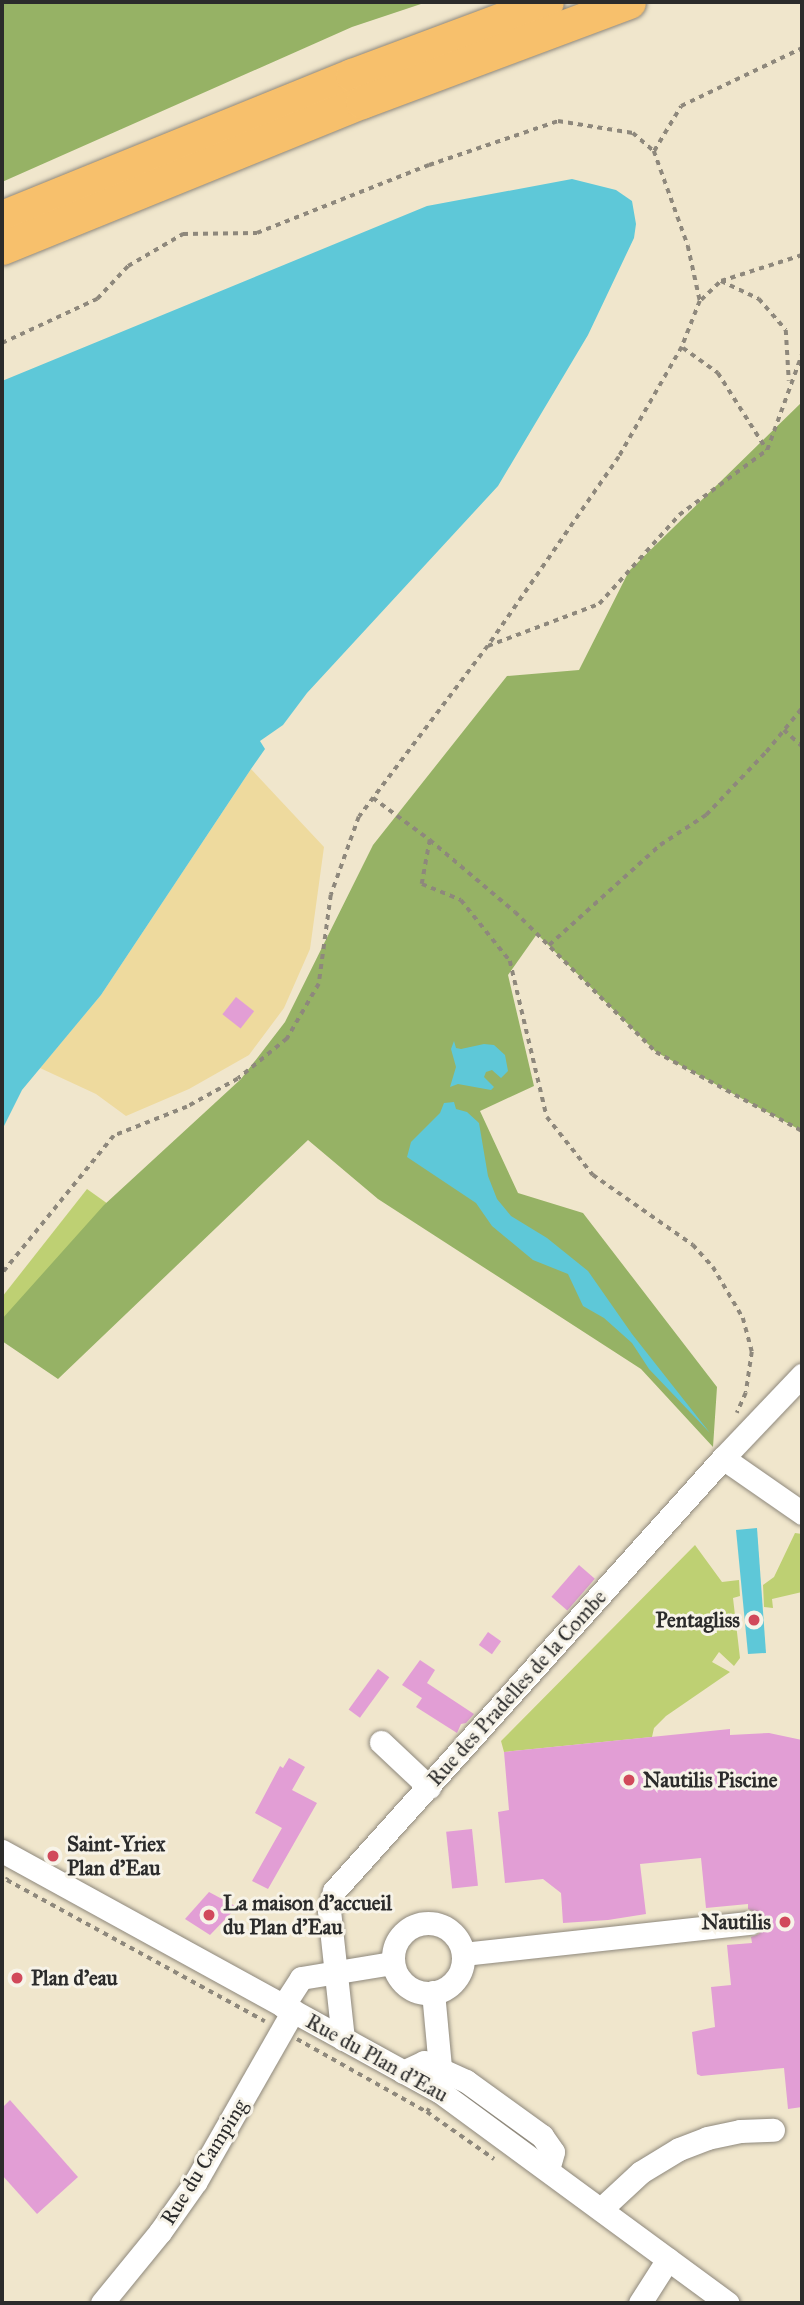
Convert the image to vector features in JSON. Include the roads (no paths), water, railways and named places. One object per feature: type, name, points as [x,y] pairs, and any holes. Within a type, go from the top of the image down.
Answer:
[{"type":"highway","points":[[2,217],[352,75],[547,2]]},
{"type":"highway","points":[[2,248],[362,102],[629,2]]},
{"type":"street","name":"Rue des Pradelles de la Combe","points":[[344,2039],[329,1910],[334,1891],[723,1458],[802,1375]]},
{"type":"street","points":[[723,1458],[802,1513]]},
{"type":"street","points":[[381,1742],[429,1787]]},
{"type":"street","name":"Rue du Plan d'Eau","points":[[2,1851],[439,2091],[728,2303]]},
{"type":"street","points":[[423,1922],[445,1927],[454,1934],[463,1954],[458,1976],[450,1985],[433,1992],[410,1988],[401,1981],[393,1963],[396,1941],[403,1932],[423,1922]]},
{"type":"street","points":[[463,1954],[750,1923]]},
{"type":"street","name":"Rue du Camping","points":[[102,2303],[148,2248],[196,2181],[288,2008],[301,1978],[335,1970],[393,1963]]},
{"type":"street","points":[[433,1992],[440,2067]]},
{"type":"street","points":[[403,2072],[424,2062],[466,2081],[542,2136],[553,2152],[548,2169]]},
{"type":"street","points":[[601,2209],[641,2172],[680,2149],[707,2138],[740,2131],[773,2130]]},
{"type":"street","points":[[640,2303],[668,2259]]},
{"type":"water","points":[[572,179],[616,190],[632,201],[636,224],[634,238],[588,335],[498,486],[307,693],[283,725],[260,741],[265,749],[101,995],[22,1090],[2,1130],[2,381],[427,206]]},
{"type":"water","points":[[454,1041],[456,1048],[461,1049],[484,1044],[494,1045],[505,1055],[508,1071],[501,1078],[492,1070],[486,1072],[484,1077],[494,1087],[491,1090],[458,1084],[450,1087],[456,1067],[451,1049]]},
{"type":"water","points":[[454,1102],[456,1109],[467,1112],[479,1123],[488,1176],[497,1199],[511,1216],[547,1238],[588,1271],[632,1334],[710,1433],[649,1369],[632,1343],[604,1318],[583,1306],[568,1274],[533,1260],[492,1226],[476,1203],[407,1157],[411,1142],[440,1113],[444,1103]]},
{"type":"water","name":"Pentagliss","points":[[757,1528],[766,1653],[748,1654],[736,1530]]},
{"type":"place","name":"Pentagliss","points":[[754,1620]]},
{"type":"place","name":"Nautilis Piscine","points":[[629,1780]]},
{"type":"place","name":"Saint-Yriex Plan d'Eau","points":[[53,1856]]},
{"type":"place","name":"La maison d’accueil du Plan d’Eau","points":[[209,1915]]},
{"type":"place","name":"Nautilis","points":[[785,1922]]},
{"type":"place","name":"Plan d'eau","points":[[17,1978]]}]
